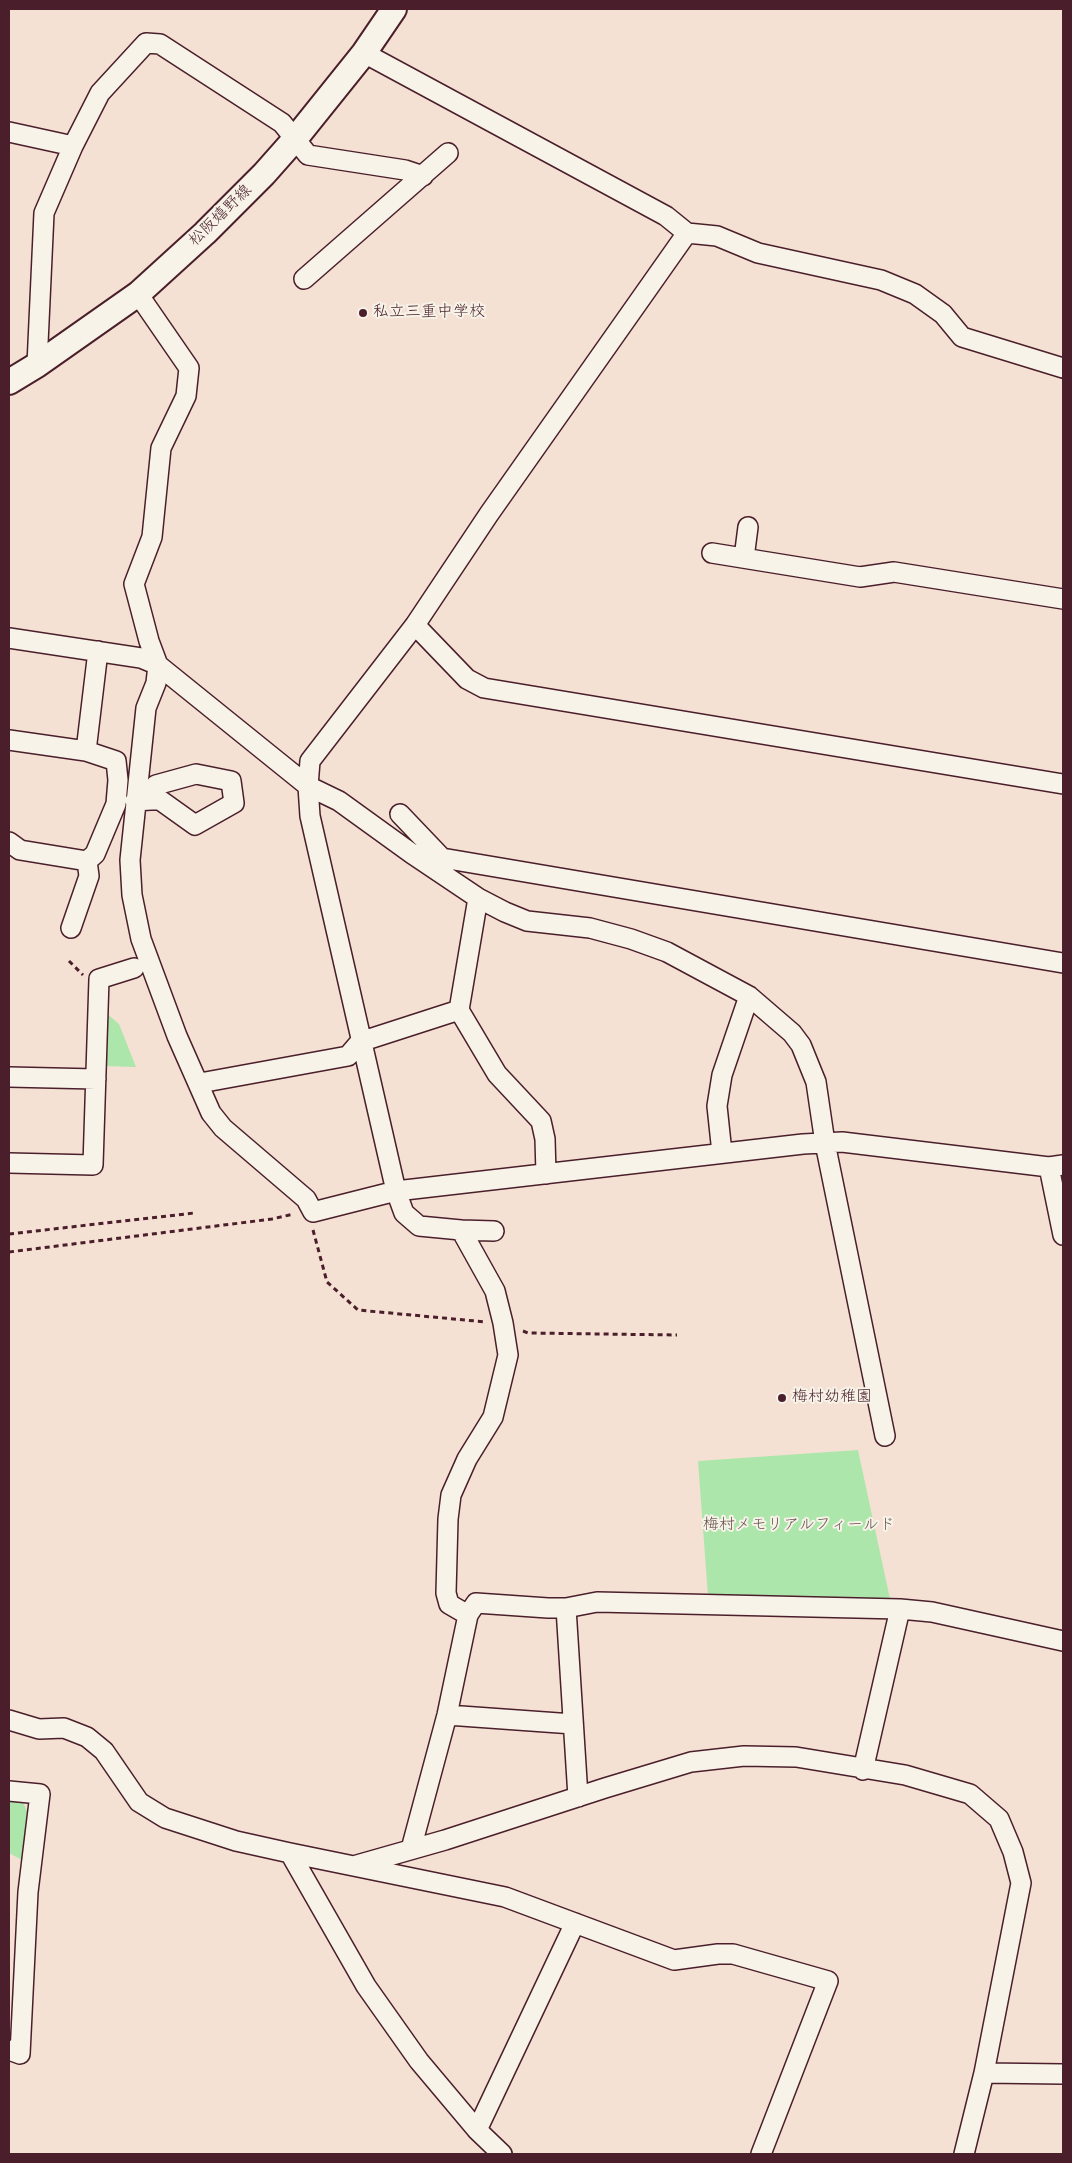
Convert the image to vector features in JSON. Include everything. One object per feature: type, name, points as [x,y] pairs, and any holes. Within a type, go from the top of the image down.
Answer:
[{"type":"main road","name":"松阪嬉野線","points":[[9,382],[37,365],[138,294],[205,233],[264,174],[294,139],[364,53],[394,9]]},
{"type":"street","points":[[37,365],[44,213],[73,146],[100,94],[146,43],[160,44],[282,123],[308,155],[405,170],[423,176]]},
{"type":"street","points":[[364,53],[666,216],[687,233],[717,236],[758,253],[882,280],[915,294],[942,314],[962,337],[1063,368]]},
{"type":"street","points":[[9,132],[73,146]]},
{"type":"street","points":[[304,279],[448,153]]},
{"type":"street","points":[[494,1231],[419,1226],[404,1213],[396,1191],[360,1042],[310,816],[308,786],[310,761],[415,625],[489,514],[687,233]]},
{"type":"street","points":[[138,294],[189,368],[186,396],[161,448],[152,537],[134,584],[149,641],[158,665],[156,683],[146,708],[143,800],[130,860],[132,895],[141,939],[177,1036],[200,1083],[211,1113],[223,1128],[306,1199],[314,1212],[396,1191],[722,1153],[825,1142],[842,1142],[1056,1166],[1063,1235]]},
{"type":"street","points":[[744,558],[748,527]]},
{"type":"street","points":[[712,552],[860,577],[894,572],[1063,599]]},
{"type":"street","points":[[415,625],[467,680],[484,688],[1063,784]]},
{"type":"street","points":[[9,638],[141,658],[158,665],[308,786],[339,801],[478,898],[505,912],[527,920],[590,928],[631,939],[667,952],[749,996],[779,1020],[801,1045],[816,1082],[825,1142],[885,1436]]},
{"type":"street","points":[[86,751],[98,651]]},
{"type":"street","points":[[9,740],[86,751],[116,762],[118,780],[116,804],[95,854],[87,861]]},
{"type":"street","points":[[400,814],[442,858],[1063,963]]},
{"type":"street","points":[[9,842],[20,850],[87,861]]},
{"type":"street","points":[[71,928],[89,876],[87,861]]},
{"type":"street","points":[[478,898],[459,1010],[498,1074],[541,1121],[545,1139],[546,1174]]},
{"type":"street","points":[[9,1163],[93,1165],[99,979],[134,968]]},
{"type":"street","points":[[722,1153],[717,1106],[722,1075],[749,996]]},
{"type":"street","points":[[200,1083],[348,1056],[360,1042],[459,1010]]},
{"type":"street","points":[[9,1077],[96,1079]]},
{"type":"street","points":[[461,1230],[495,1291],[508,1355],[493,1417],[467,1459],[451,1495],[446,1593],[449,1604],[468,1615]]},
{"type":"street","points":[[412,1849],[447,1715],[468,1615],[476,1603],[566,1608],[597,1602],[900,1609],[932,1612],[1063,1641]]},
{"type":"street","points":[[566,1608],[578,1797]]},
{"type":"street","points":[[863,1770],[900,1609]]},
{"type":"street","points":[[447,1715],[574,1724]]},
{"type":"street","points":[[9,1720],[39,1729],[64,1728],[87,1737],[104,1751],[139,1802],[166,1818],[236,1841],[505,1897],[674,1960],[732,1954],[828,1981],[761,2154]]},
{"type":"street","points":[[356,1866],[691,1762],[744,1756],[796,1757],[863,1770],[905,1775],[970,1794],[999,1820],[1013,1852],[1021,1883],[984,2073],[964,2154]]},
{"type":"street","points":[[9,1791],[40,1794],[28,1892],[20,2054],[9,2050]]},
{"type":"street","points":[[290,1853],[366,1986],[419,2061],[477,2130],[502,2154]]},
{"type":"street","points":[[477,2130],[575,1923]]},
{"type":"street","points":[[984,2073],[1063,2074]]},
{"type":"path","points":[[314,1212],[312,1224],[327,1282],[358,1310],[503,1323],[528,1333],[677,1335]]},
{"type":"path","points":[[9,1234],[194,1213]]},
{"type":"path","points":[[9,1252],[272,1219],[294,1214]]},
{"type":"green space","points":[[105,1012],[119,1024],[136,1067],[104,1066]]},
{"type":"green space","name":"梅村メモリアルフィールド","points":[[858,1450],[890,1599],[708,1596],[698,1461]]},
{"type":"green space","points":[[9,1799],[23,1802],[28,1813],[22,1860],[9,1853]]},
{"type":"place","name":"私立三重中学校","points":[[363,313]]},
{"type":"place","name":"梅村幼稚園","points":[[782,1398]]}]
